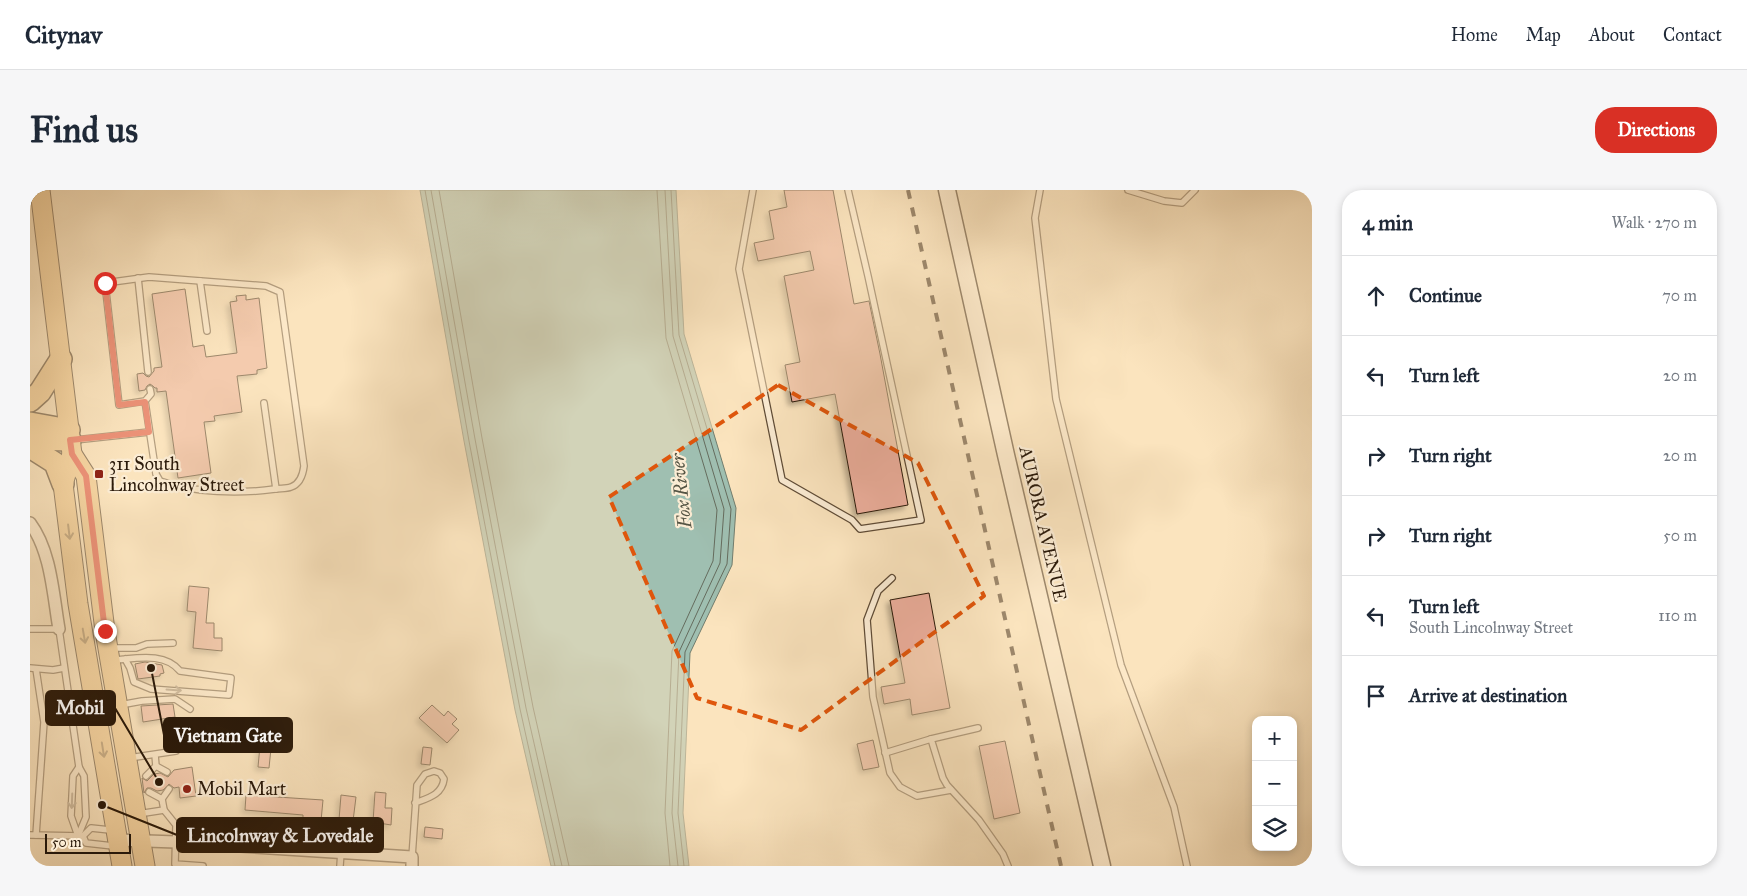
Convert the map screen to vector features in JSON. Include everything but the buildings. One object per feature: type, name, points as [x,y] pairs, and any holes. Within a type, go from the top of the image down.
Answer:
[{"type":"highway","points":[[30,400],[40,392],[61,359]]},
{"type":"highway","points":[[30,423],[70,441]]},
{"type":"highway","points":[[30,439],[70,441]]},
{"type":"highway","points":[[30,447],[55,463],[63,484]]},
{"type":"main road","points":[[40,190],[70,441],[63,484],[78,604],[122,866]]},
{"type":"main road","name":"AURORA AVENUE","points":[[947,190],[1006,455],[1102,866]]},
{"type":"main road","points":[[70,441],[86,476],[114,656],[118,705],[144,866]]},
{"type":"street","points":[[30,523],[44,547],[58,629]]},
{"type":"street","points":[[118,840],[340,852],[412,862]]},
{"type":"lane","points":[[753,190],[739,269],[782,480],[852,520],[860,529],[921,520],[848,190]]},
{"type":"lane","points":[[1040,190],[1035,218],[1056,399],[1121,665],[1174,807],[1188,866]]},
{"type":"lane","points":[[1128,190],[1164,201],[1182,203],[1194,190]]},
{"type":"lane","points":[[145,402],[119,405],[105,283],[149,277],[266,286],[280,292],[304,466],[303,474],[298,482],[291,487],[250,492],[188,487],[160,481],[156,474],[145,402],[151,394],[150,389]]},
{"type":"lane","points":[[138,278],[148,372]]},
{"type":"lane","points":[[200,281],[207,331]]},
{"type":"lane","points":[[264,403],[276,489]]},
{"type":"lane","points":[[70,441],[149,432]]},
{"type":"lane","points":[[892,578],[878,591],[867,620],[873,696],[890,773],[900,786],[917,796],[951,790]]},
{"type":"lane","points":[[30,629],[58,629],[79,767],[84,776],[86,817],[81,836]]},
{"type":"lane","points":[[114,656],[147,644],[172,643]]},
{"type":"lane","points":[[114,656],[164,659],[174,664],[180,671],[231,678],[229,695],[151,689],[139,685],[134,682],[130,668],[114,656]]},
{"type":"lane","points":[[64,668],[53,670],[33,669],[44,722],[33,835],[81,836],[91,828],[110,830],[118,840],[113,846],[86,843],[81,836],[71,816],[73,776],[79,767]]},
{"type":"lane","points":[[118,705],[142,701],[176,699],[190,709]]},
{"type":"lane","points":[[885,754],[931,739],[978,728]]},
{"type":"lane","points":[[931,739],[943,778],[951,790],[979,820],[1003,854],[1008,866]]},
{"type":"lane","points":[[127,759],[176,751]]},
{"type":"lane","points":[[155,754],[158,774]]},
{"type":"lane","points":[[156,766],[167,772]]},
{"type":"lane","points":[[146,776],[156,766]]},
{"type":"lane","points":[[412,862],[415,803],[417,785],[422,777],[430,772],[440,772],[444,779],[441,790],[436,795],[415,803]]},
{"type":"lane","points":[[162,799],[170,789]]},
{"type":"lane","points":[[160,790],[164,810],[176,825],[174,865],[203,866]]},
{"type":"lane","points":[[149,792],[162,799]]},
{"type":"lane","points":[[136,814],[164,810]]},
{"type":"lane","points":[[340,852],[340,866]]},
{"type":"highlighted area","points":[[778,385],[918,463],[984,596],[801,730],[697,698],[609,497]]},
{"type":"water","name":"Fox River","points":[[420,190],[676,190],[684,334],[736,508],[732,565],[690,653],[683,813],[689,866],[551,866],[515,710],[464,441]]},
{"type":"railway","points":[[908,190],[1061,866]]},
{"type":"place","name":"311 South Lincolnway Street","points":[[99,474]]},
{"type":"place","name":"Vietnam Gate","points":[[151,668]]},
{"type":"place","name":"Mobil","points":[[159,782]]},
{"type":"place","name":"Mobil Mart","points":[[187,789]]},
{"type":"place","name":"Lincolnway & Lovedale","points":[[102,805]]},
{"type":"route","points":[[105,283],[119,405],[145,402],[149,432],[70,440],[72,454],[86,476],[105,631]]}]
